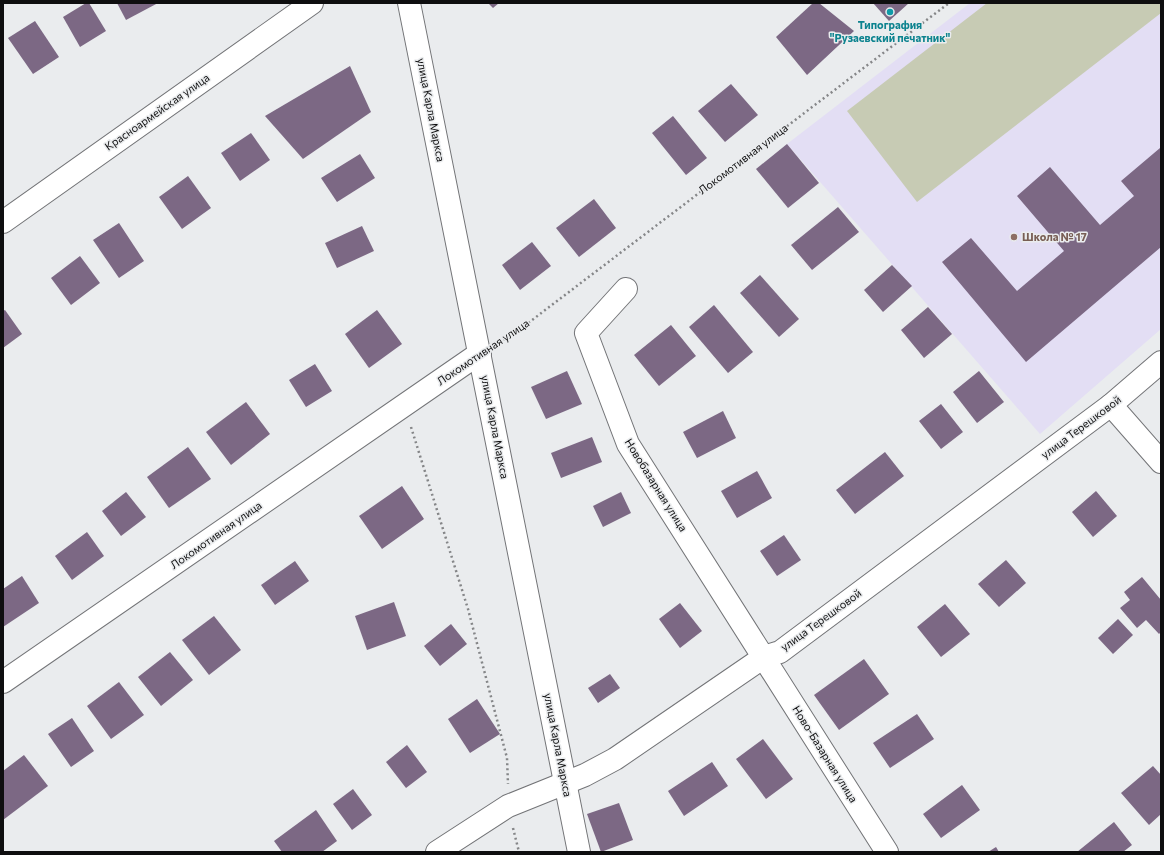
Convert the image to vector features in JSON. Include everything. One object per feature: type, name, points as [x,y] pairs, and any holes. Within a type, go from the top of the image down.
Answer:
[{"type":"street","name":"Красноармейская улица","points":[[3,222],[312,3]]},
{"type":"street","name":"улица Карла Маркса","points":[[409,3],[579,852]]},
{"type":"street","name":"Новобазарная улица","points":[[626,288],[586,333],[628,444],[764,657]]},
{"type":"street","name":"Локомотивная улица","points":[[3,682],[480,353]]},
{"type":"street","name":"улица Терешковой","points":[[436,852],[508,806],[585,775],[615,759],[764,657],[780,652],[1111,405],[1161,362]]},
{"type":"street","points":[[1111,405],[1161,462]]},
{"type":"street","name":"Ново-Базарная улица","points":[[764,657],[887,852]]},
{"type":"path","name":"Локомотивная улица","points":[[480,353],[515,333],[949,3]]},
{"type":"path","points":[[405,405],[468,609],[508,758],[508,806],[519,852]]},
{"type":"shaded area","name":"Школа № 17","points":[[970,3],[1161,3],[1161,329],[1040,434],[787,144]]},
{"type":"green space","points":[[987,3],[1161,3],[1161,13],[917,202],[847,111]]},
{"type":"building","points":[[86,3],[89,3],[106,31],[80,47],[63,17]]},
{"type":"building","points":[[117,3],[158,3],[126,20]]},
{"type":"building","points":[[488,3],[499,3],[493,8]]},
{"type":"building","points":[[813,3],[819,3],[854,31],[807,75],[776,37]]},
{"type":"building","name":"Типография \"Рузаевский печатник\"","points":[[873,3],[909,3],[889,21]]},
{"type":"building","points":[[35,21],[59,57],[33,74],[8,38]]},
{"type":"building","points":[[350,66],[371,112],[303,159],[265,116]]},
{"type":"building","points":[[731,84],[758,115],[725,142],[698,111]]},
{"type":"building","points":[[673,116],[707,158],[686,175],[652,133]]},
{"type":"building","points":[[251,133],[270,160],[240,181],[221,153]]},
{"type":"building","points":[[787,144],[819,183],[788,208],[756,169]]},
{"type":"building","points":[[1160,148],[1161,247],[1026,362],[942,262],[971,238],[1017,291],[1064,251],[1017,196],[1050,167],[1100,225],[1134,196],[1121,181]]},
{"type":"building","points":[[360,154],[375,178],[337,202],[321,178]]},
{"type":"building","points":[[188,176],[211,208],[182,229],[159,197]]},
{"type":"building","points":[[594,199],[616,228],[579,257],[556,228]]},
{"type":"building","points":[[838,207],[859,232],[812,270],[791,245]]},
{"type":"building","points":[[119,223],[144,261],[119,278],[93,240]]},
{"type":"building","points":[[362,226],[374,251],[337,268],[325,243]]},
{"type":"building","points":[[532,242],[551,266],[520,290],[502,265]]},
{"type":"building","points":[[80,256],[100,283],[71,305],[51,278]]},
{"type":"building","points":[[892,265],[912,286],[883,312],[864,290]]},
{"type":"building","points":[[760,275],[799,319],[779,337],[740,293]]},
{"type":"building","points":[[714,305],[753,352],[728,373],[689,327]]},
{"type":"building","points":[[928,307],[952,334],[924,358],[901,330]]},
{"type":"building","points":[[5,310],[22,334],[3,348],[3,311]]},
{"type":"building","points":[[377,310],[402,344],[369,368],[345,334]]},
{"type":"building","points":[[671,325],[696,356],[659,386],[634,355]]},
{"type":"building","points":[[315,364],[332,391],[306,407],[289,380]]},
{"type":"building","points":[[567,371],[582,404],[546,419],[531,387]]},
{"type":"building","points":[[979,371],[1004,402],[977,423],[953,392]]},
{"type":"building","points":[[246,402],[270,434],[231,465],[206,432]]},
{"type":"building","points":[[941,404],[963,432],[941,449],[919,421]]},
{"type":"building","points":[[723,411],[736,438],[697,458],[683,432]]},
{"type":"building","points":[[592,437],[602,462],[561,478],[551,453]]},
{"type":"building","points":[[188,447],[211,479],[169,508],[147,477]]},
{"type":"building","points":[[885,452],[904,476],[855,514],[836,490]]},
{"type":"building","points":[[757,471],[772,498],[737,518],[721,491]]},
{"type":"building","points":[[402,486],[424,519],[382,549],[359,516]]},
{"type":"building","points":[[1096,491],[1117,516],[1093,537],[1072,512]]},
{"type":"building","points":[[126,492],[146,517],[121,536],[102,511]]},
{"type":"building","points":[[621,492],[631,513],[603,527],[593,506]]},
{"type":"building","points":[[87,532],[104,556],[72,580],[55,556]]},
{"type":"building","points":[[784,535],[801,560],[777,576],[760,551]]},
{"type":"building","points":[[1006,560],[1026,583],[999,607],[978,584]]},
{"type":"building","points":[[295,561],[309,581],[275,605],[261,585]]},
{"type":"building","points":[[22,576],[39,603],[3,627],[3,589]]},
{"type":"building","points":[[1142,577],[1161,600],[1161,632],[1159,634],[1146,620],[1137,628],[1120,608],[1130,600],[1124,592]]},
{"type":"building","points":[[394,602],[406,636],[367,650],[355,616]]},
{"type":"building","points":[[680,603],[702,631],[680,648],[659,619]]},
{"type":"building","points":[[945,604],[970,634],[941,657],[917,627]]},
{"type":"building","points":[[214,616],[241,650],[209,675],[182,640]]},
{"type":"building","points":[[1118,619],[1133,635],[1113,654],[1098,638]]},
{"type":"building","points":[[451,624],[467,644],[440,666],[424,646]]},
{"type":"building","points":[[170,652],[193,680],[161,706],[138,677]]},
{"type":"building","points":[[864,659],[889,694],[839,730],[814,695]]},
{"type":"building","points":[[610,674],[620,688],[598,703],[588,688]]},
{"type":"building","points":[[119,682],[144,715],[111,739],[87,706]]},
{"type":"building","points":[[477,699],[500,734],[470,753],[448,719]]},
{"type":"building","points":[[917,714],[934,739],[890,768],[873,743]]},
{"type":"building","points":[[72,718],[94,751],[71,767],[48,734]]},
{"type":"building","points":[[763,739],[793,779],[766,799],[736,759]]},
{"type":"building","points":[[407,745],[427,772],[406,788],[386,762]]},
{"type":"building","points":[[24,755],[48,786],[3,820],[3,771]]},
{"type":"building","points":[[712,762],[728,786],[684,816],[668,791]]},
{"type":"building","points":[[1153,766],[1161,775],[1161,814],[1149,825],[1121,793]]},
{"type":"building","points":[[962,785],[980,810],[941,838],[923,814]]},
{"type":"building","points":[[353,789],[372,815],[352,830],[333,804]]},
{"type":"building","points":[[619,803],[633,840],[601,852],[587,814]]},
{"type":"building","points":[[316,810],[337,841],[322,852],[282,852],[274,841]]},
{"type":"building","points":[[1114,822],[1132,845],[1123,852],[1077,852]]},
{"type":"building","points":[[996,847],[999,852],[988,852]]},
{"type":"place","name":"Типография \"Рузаевский печатник\"","points":[[890,12]]},
{"type":"place","name":"Школа № 17","points":[[1014,237]]}]
